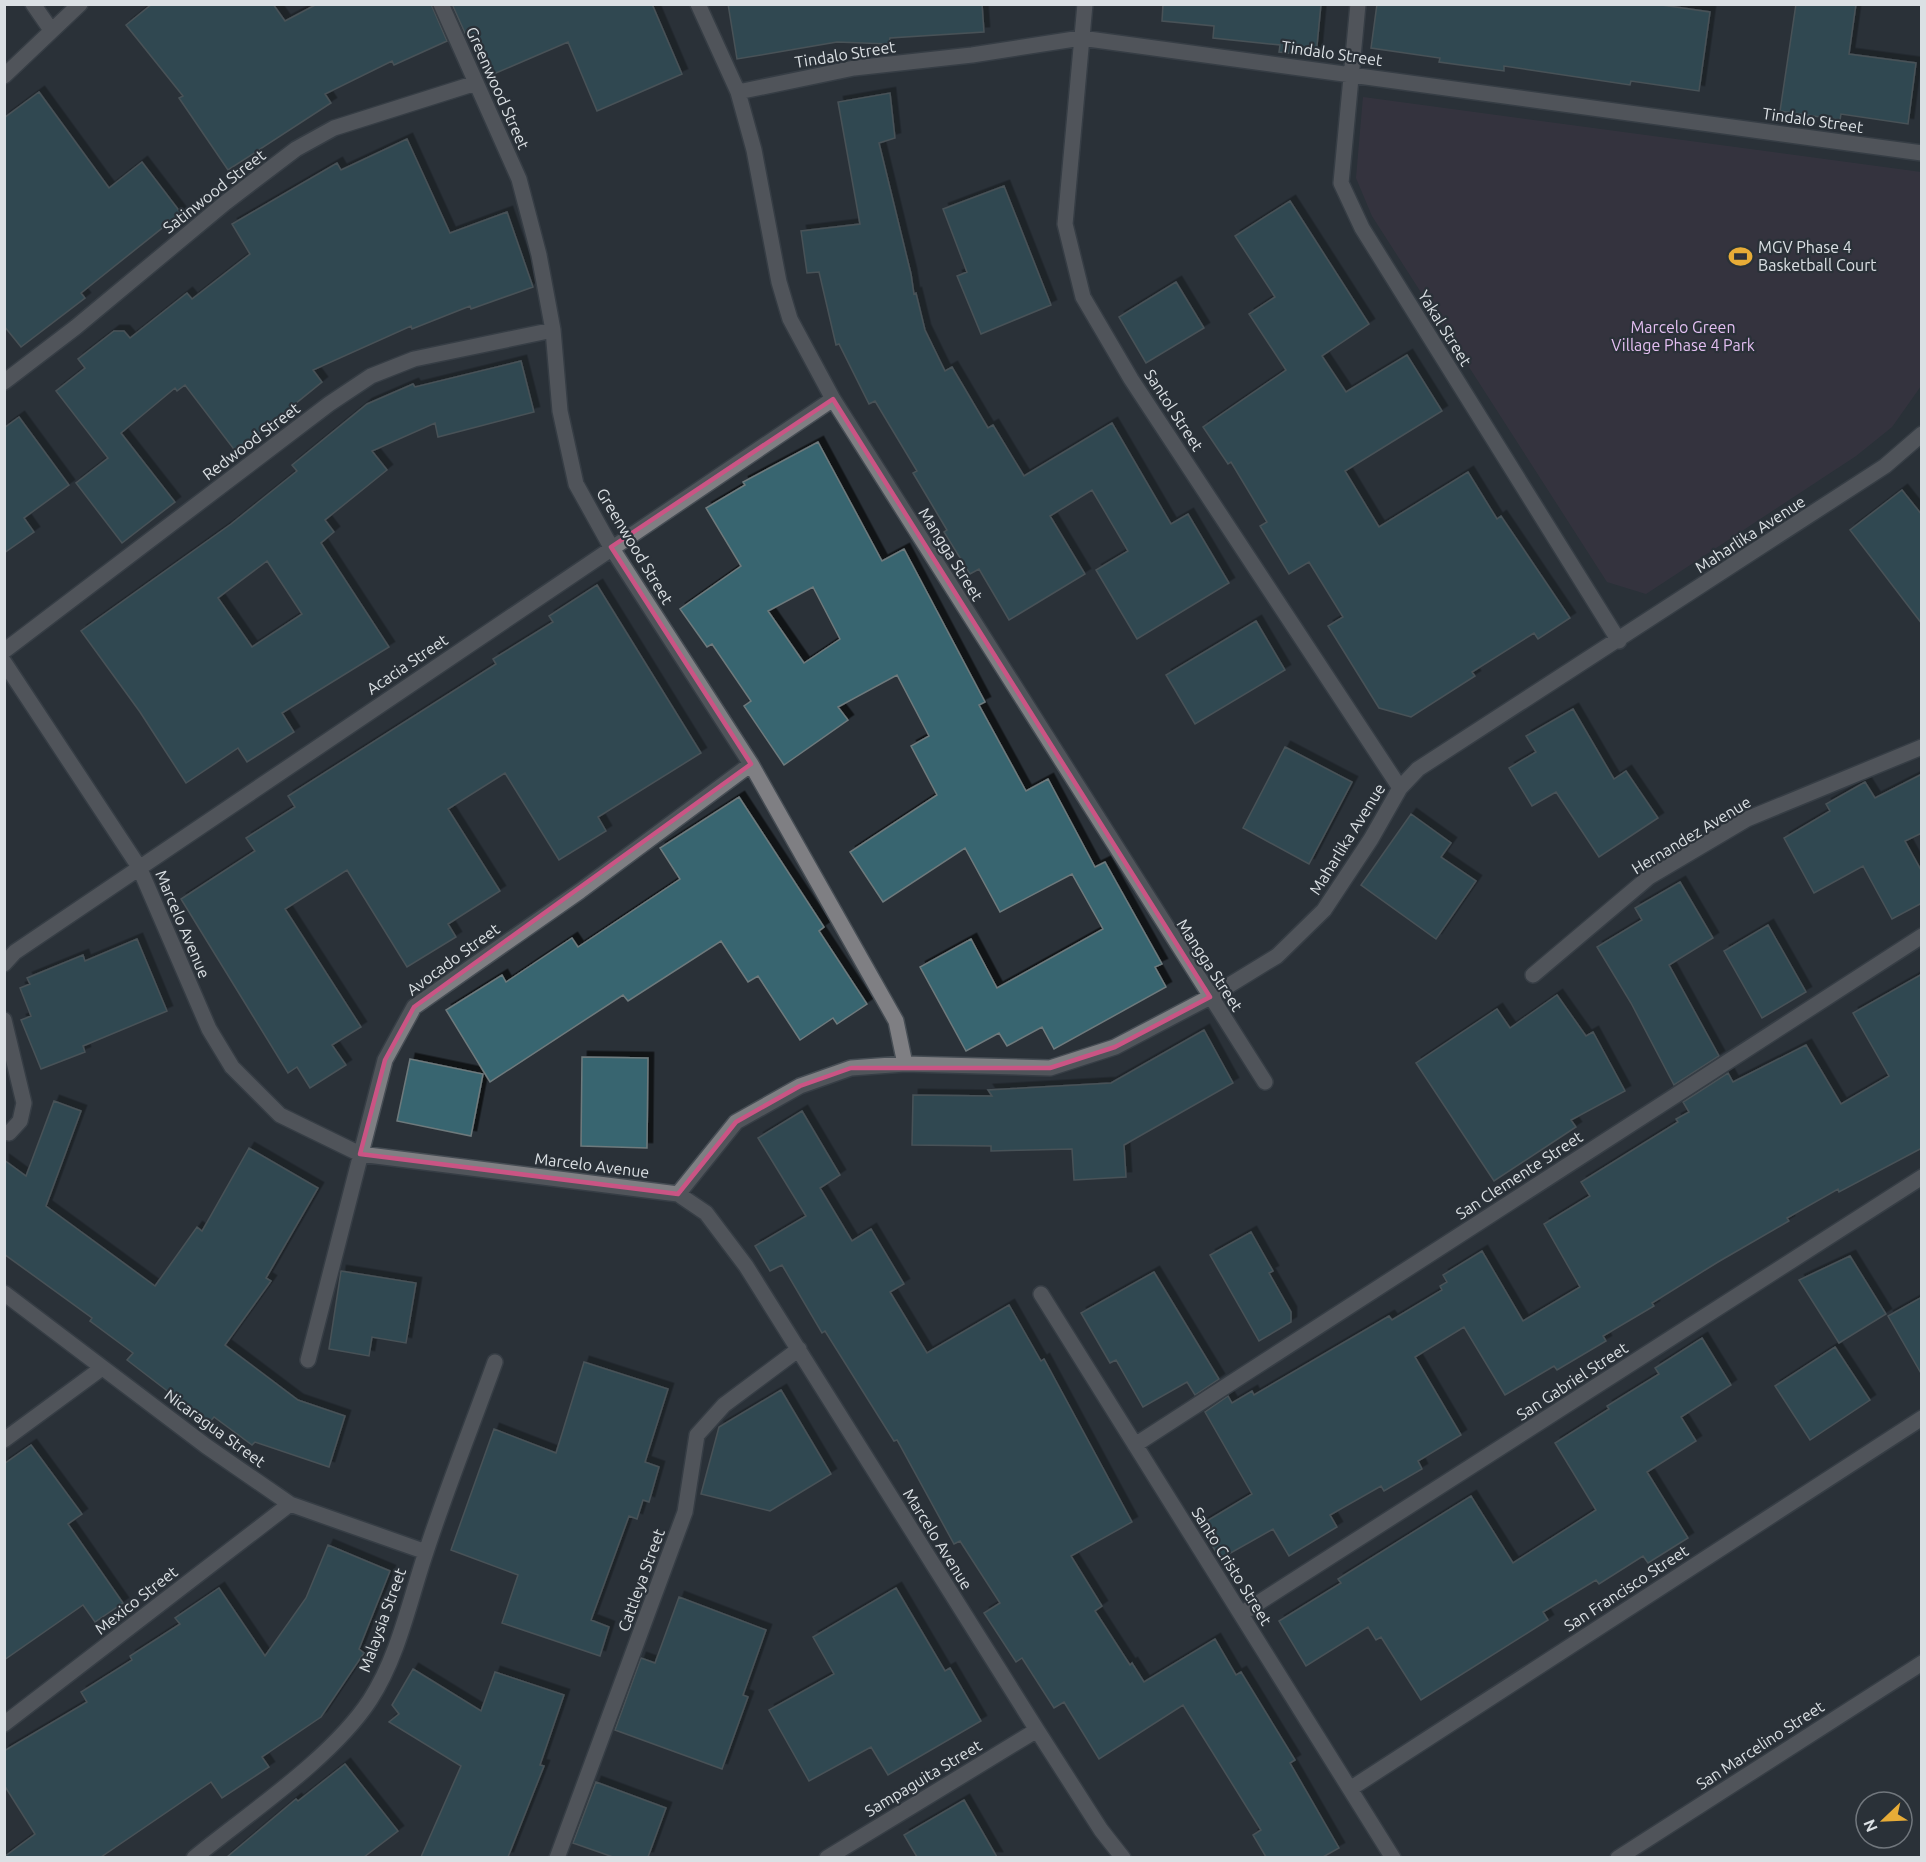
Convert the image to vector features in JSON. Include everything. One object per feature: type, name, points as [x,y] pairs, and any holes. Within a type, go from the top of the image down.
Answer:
[{"type":"street","points":[[33,4],[51,30]]},
{"type":"street","points":[[4,76],[80,4]]},
{"type":"street","name":"Greenwood Street","points":[[441,4],[519,179],[539,255],[553,330],[560,411],[576,484],[611,547],[752,764],[896,1021],[905,1064]]},
{"type":"street","name":"Mangga Street","points":[[698,4],[738,92],[754,150],[779,282],[790,319],[833,399],[1265,1082]]},
{"type":"street","name":"Santol Street","points":[[1085,4],[1065,224],[1083,297],[1131,379],[1400,788]]},
{"type":"street","name":"Yakal Street","points":[[1358,4],[1341,183],[1362,228],[1619,641]]},
{"type":"street","name":"Tindalo Street","points":[[738,92],[854,68],[972,55],[1081,38],[1922,153]]},
{"type":"street","name":"Satinwood Street","points":[[4,382],[76,327],[225,203],[296,149],[334,128],[476,83]]},
{"type":"street","name":"Redwood Street","points":[[4,651],[371,375],[414,359],[553,330]]},
{"type":"street","name":"Acacia Street","points":[[4,964],[15,952],[139,867],[833,399]]},
{"type":"street","name":"Maharlika Avenue","points":[[678,1194],[736,1122],[800,1086],[851,1068],[905,1064],[1050,1068],[1116,1047],[1210,998],[1277,956],[1324,910],[1371,840],[1400,788],[1419,769],[1885,466],[1922,434]]},
{"type":"street","name":"Marcelo Avenue","points":[[4,662],[139,867],[209,1029],[232,1067],[280,1115],[360,1154],[678,1194],[706,1213],[746,1266],[1037,1730],[1101,1830],[1123,1857]]},
{"type":"street","name":"Hernandez Avenue","points":[[1533,975],[1649,877],[1747,819],[1922,747]]},
{"type":"street","name":"Avocado Street","points":[[308,1360],[385,1060],[414,1007],[580,891],[752,764]]},
{"type":"street","name":"San Clemente Street","points":[[1135,1445],[1922,936]]},
{"type":"street","points":[[4,1020],[24,1104],[20,1121],[9,1133]]},
{"type":"street","name":"San Gabriel Street","points":[[1241,1614],[1922,1178]]},
{"type":"street","name":"Nicaragua Street","points":[[4,1293],[206,1446],[290,1504],[426,1552]]},
{"type":"street","name":"Santo Cristo Street","points":[[1041,1294],[1393,1857]]},
{"type":"street","name":"Cattleya Street","points":[[557,1857],[685,1512],[697,1436],[724,1405],[798,1349]]},
{"type":"street","name":"Malaysia Street","points":[[194,1857],[311,1763],[346,1731],[370,1699],[390,1662],[426,1552],[495,1362]]},
{"type":"street","points":[[4,1440],[102,1368]]},
{"type":"street","name":"San Francisco Street","points":[[1350,1789],[1922,1418]]},
{"type":"street","name":"Mexico Street","points":[[4,1724],[290,1504]]},
{"type":"street","name":"San Marcelino Street","points":[[1618,1857],[1922,1663]]},
{"type":"street","name":"Sampaguita Street","points":[[827,1857],[1037,1730]]},
{"type":"highlighted area","points":[[833,399],[1210,997],[1115,1047],[1050,1068],[851,1068],[800,1086],[736,1122],[678,1194],[360,1154],[385,1060],[414,1007],[751,764],[611,547]]},
{"type":"green space","name":"Marcelo Green Village Phase 4 Park","points":[[1363,97],[1921,172],[1921,386],[1892,427],[1856,456],[1646,594],[1607,582],[1372,216],[1356,178]]},
{"type":"building","points":[[152,4],[273,4],[285,21],[317,4],[431,4],[447,41],[394,65],[392,61],[325,94],[331,103],[228,170],[179,98],[183,96],[126,25]]},
{"type":"building","points":[[452,4],[652,4],[682,74],[597,111],[568,42],[489,76],[469,31],[465,33]]},
{"type":"building","points":[[728,4],[982,4],[984,32],[890,38],[889,44],[837,42],[737,59]]},
{"type":"building","points":[[1163,4],[1321,4],[1316,56],[1279,52],[1280,45],[1213,38],[1214,26],[1162,21]]},
{"type":"building","points":[[1377,4],[1655,4],[1710,12],[1699,91],[1631,81],[1630,85],[1504,66],[1504,71],[1439,62],[1440,58],[1371,48]]},
{"type":"building","points":[[1796,4],[1856,4],[1849,54],[1916,63],[1908,124],[1841,114],[1840,120],[1780,111]]},
{"type":"building","points":[[39,92],[109,188],[142,162],[181,213],[81,293],[85,298],[21,347],[4,326],[4,118]]},
{"type":"building","points":[[890,93],[895,138],[879,143],[914,294],[916,293],[925,330],[945,371],[952,367],[988,428],[993,425],[1024,476],[1112,423],[1171,524],[1188,514],[1229,583],[1137,639],[1096,570],[1128,551],[1092,490],[1050,516],[1085,574],[1009,620],[979,569],[970,574],[944,532],[947,530],[913,473],[917,471],[875,401],[869,404],[839,344],[836,345],[819,272],[807,273],[801,231],[860,224],[838,102]]},
{"type":"building","points":[[407,139],[450,233],[507,212],[533,287],[471,309],[470,306],[412,329],[411,326],[313,370],[322,382],[236,452],[185,385],[177,391],[175,388],[121,433],[175,502],[122,543],[76,483],[108,458],[56,391],[85,368],[78,359],[114,331],[124,331],[130,338],[187,293],[192,299],[250,254],[232,224],[337,163],[341,170]]},
{"type":"building","points":[[1004,186],[1051,305],[981,334],[957,276],[967,272],[943,209]]},
{"type":"building","points":[[1290,201],[1369,324],[1322,356],[1346,392],[1407,355],[1442,411],[1345,471],[1379,527],[1468,472],[1497,519],[1501,516],[1570,618],[1538,639],[1534,633],[1472,672],[1475,676],[1411,717],[1379,708],[1328,626],[1343,617],[1309,562],[1289,574],[1260,526],[1267,522],[1231,462],[1228,464],[1203,427],[1286,370],[1249,314],[1275,297],[1235,236]]},
{"type":"building","points":[[1176,282],[1204,328],[1146,363],[1119,317]]},
{"type":"building","points":[[521,361],[534,412],[438,437],[435,423],[372,451],[387,470],[325,520],[334,532],[321,543],[389,647],[282,713],[294,732],[247,762],[238,748],[186,783],[140,712],[81,631],[231,524],[297,471],[292,465],[367,404],[413,384],[415,387]],"holes":[[[267,561],[302,614],[252,647],[218,598]]]},
{"type":"building","points":[[19,417],[69,485],[24,518],[34,532],[4,553],[4,428]]},
{"type":"building","points":[[818,442],[882,561],[904,549],[985,702],[979,705],[1026,791],[1048,779],[1095,867],[1105,862],[1162,964],[1155,967],[1166,987],[1054,1049],[1042,1027],[1007,1046],[999,1033],[966,1051],[920,967],[971,939],[997,988],[1103,929],[1072,874],[1000,912],[965,848],[883,902],[850,852],[937,795],[911,746],[929,736],[897,675],[838,707],[848,720],[784,765],[744,706],[751,701],[712,644],[707,647],[680,609],[741,566],[706,508],[745,485],[743,482]],"holes":[[[813,587],[840,639],[804,663],[768,611]]]},
{"type":"building","points":[[1902,490],[1922,515],[1922,624],[1850,530]]},
{"type":"building","points":[[597,585],[701,753],[598,817],[606,831],[559,860],[505,773],[448,809],[500,891],[448,924],[456,937],[407,967],[347,870],[285,909],[361,1027],[332,1045],[346,1065],[310,1088],[297,1067],[288,1073],[181,899],[255,851],[246,838],[295,807],[288,796],[496,664],[493,659],[553,622],[549,616]]},
{"type":"building","points":[[1256,621],[1285,670],[1195,724],[1166,675]]},
{"type":"building","points":[[1573,709],[1614,779],[1626,771],[1658,818],[1599,857],[1556,792],[1532,806],[1509,768],[1536,752],[1526,736]]},
{"type":"building","points":[[1285,747],[1352,782],[1309,864],[1243,828]]},
{"type":"building","points":[[1922,774],[1922,833],[1905,841],[1922,872],[1922,903],[1892,919],[1863,866],[1814,893],[1784,838],[1830,811],[1826,804],[1865,782],[1875,798]]},
{"type":"building","points":[[739,797],[824,927],[819,931],[867,1004],[837,1024],[833,1018],[800,1040],[758,976],[748,982],[721,941],[628,1001],[623,995],[490,1082],[446,1010],[502,975],[506,982],[572,938],[578,947],[680,879],[660,848]]},
{"type":"building","points":[[1411,814],[1451,843],[1441,857],[1476,881],[1436,939],[1361,885]]},
{"type":"building","points":[[1680,882],[1713,938],[1669,965],[1719,1056],[1674,1085],[1631,1003],[1597,947],[1642,920],[1635,908]]},
{"type":"building","points":[[1768,925],[1806,992],[1762,1018],[1724,951]]},
{"type":"building","points":[[137,939],[167,1011],[83,1046],[85,1052],[41,1069],[21,1020],[31,1016],[20,988],[30,984],[27,978],[83,955],[85,961]]},
{"type":"building","points":[[1922,974],[1922,1148],[1839,1192],[1838,1189],[1787,1218],[1789,1221],[1718,1262],[1652,1303],[1654,1306],[1603,1336],[1606,1341],[1557,1370],[1554,1366],[1505,1395],[1464,1327],[1415,1357],[1461,1435],[1418,1461],[1422,1469],[1384,1491],[1381,1486],[1330,1515],[1337,1527],[1289,1556],[1273,1529],[1220,1559],[1200,1525],[1252,1494],[1205,1412],[1228,1396],[1232,1403],[1252,1391],[1254,1395],[1389,1316],[1392,1320],[1442,1290],[1440,1286],[1447,1282],[1443,1275],[1482,1251],[1523,1321],[1580,1287],[1544,1224],[1590,1196],[1581,1182],[1678,1122],[1676,1119],[1689,1112],[1683,1102],[1728,1073],[1733,1082],[1806,1045],[1841,1104],[1889,1076],[1853,1013]]},
{"type":"building","points":[[1557,995],[1586,1036],[1593,1032],[1625,1091],[1571,1120],[1576,1127],[1494,1181],[1416,1063],[1497,1009],[1510,1028]]},
{"type":"building","points":[[1204,1030],[1233,1083],[1124,1145],[1126,1177],[1074,1180],[1072,1149],[991,1151],[991,1146],[912,1145],[913,1095],[992,1096],[988,1090],[1111,1083]]},
{"type":"building","points":[[582,1057],[648,1058],[647,1148],[581,1146]]},
{"type":"building","points":[[410,1059],[483,1074],[471,1136],[397,1121]]},
{"type":"building","points":[[54,1101],[81,1111],[46,1206],[155,1286],[197,1227],[202,1231],[249,1148],[318,1188],[266,1278],[271,1281],[225,1345],[298,1400],[345,1416],[329,1467],[255,1442],[252,1445],[214,1417],[209,1423],[127,1360],[133,1353],[90,1321],[92,1318],[4,1254],[4,1160],[26,1176]]},
{"type":"building","points":[[802,1111],[840,1175],[820,1188],[852,1241],[871,1229],[904,1284],[890,1292],[927,1353],[1009,1305],[1041,1361],[1044,1359],[1132,1522],[1071,1556],[1102,1606],[1095,1611],[1130,1665],[1132,1663],[1144,1682],[1215,1639],[1236,1675],[1241,1672],[1295,1760],[1290,1763],[1339,1848],[1323,1857],[1266,1857],[1253,1835],[1261,1830],[1183,1705],[1099,1759],[1064,1702],[1054,1708],[1022,1658],[1016,1662],[984,1613],[1000,1603],[960,1541],[954,1544],[897,1440],[894,1441],[825,1331],[822,1333],[782,1265],[770,1271],[755,1246],[806,1216],[758,1138]]},
{"type":"building","points":[[1251,1232],[1273,1271],[1269,1273],[1291,1312],[1291,1322],[1259,1341],[1210,1255]]},
{"type":"building","points":[[1850,1256],[1886,1314],[1839,1343],[1799,1280]]},
{"type":"building","points":[[341,1271],[416,1283],[406,1343],[372,1337],[369,1356],[329,1349]]},
{"type":"building","points":[[1154,1272],[1219,1379],[1195,1395],[1187,1382],[1143,1407],[1116,1360],[1110,1363],[1081,1313]]},
{"type":"building","points":[[1922,1297],[1922,1375],[1888,1316]]},
{"type":"building","points":[[1702,1338],[1731,1385],[1681,1417],[1696,1441],[1647,1472],[1688,1538],[1648,1563],[1643,1556],[1599,1584],[1596,1580],[1543,1612],[1548,1620],[1421,1700],[1381,1637],[1376,1640],[1368,1627],[1306,1666],[1279,1621],[1341,1583],[1338,1579],[1471,1496],[1513,1563],[1596,1510],[1555,1443],[1609,1409],[1607,1406],[1659,1374],[1655,1368]]},
{"type":"building","points":[[1835,1347],[1870,1400],[1810,1440],[1775,1386]]},
{"type":"building","points":[[584,1362],[668,1389],[645,1462],[659,1467],[649,1502],[643,1500],[637,1519],[629,1516],[591,1620],[609,1627],[600,1656],[502,1623],[518,1575],[451,1550],[494,1429],[556,1453]]},
{"type":"building","points":[[781,1390],[831,1474],[770,1511],[701,1494],[719,1427]]},
{"type":"building","points":[[31,1445],[82,1514],[68,1524],[123,1603],[95,1622],[83,1605],[4,1660],[4,1464]]},
{"type":"building","points":[[328,1545],[390,1571],[359,1649],[364,1653],[321,1717],[262,1757],[269,1767],[222,1798],[211,1782],[101,1857],[4,1857],[35,1834],[4,1785],[4,1751],[87,1702],[81,1692],[132,1660],[130,1656],[180,1624],[175,1618],[219,1588],[265,1656],[306,1598]]},
{"type":"building","points":[[896,1588],[945,1671],[950,1668],[981,1721],[888,1775],[871,1747],[809,1781],[769,1710],[834,1674],[813,1637]]},
{"type":"building","points":[[679,1597],[766,1630],[743,1695],[748,1697],[722,1769],[615,1730],[641,1658],[655,1663]]},
{"type":"building","points":[[413,1669],[481,1711],[495,1672],[564,1695],[540,1765],[544,1766],[508,1857],[421,1857],[461,1766],[389,1722],[399,1714],[392,1705]]},
{"type":"building","points":[[345,1764],[398,1831],[364,1857],[227,1857],[296,1799],[298,1801]]},
{"type":"building","points":[[596,1782],[666,1808],[648,1857],[613,1857],[573,1843]]},
{"type":"building","points":[[964,1800],[997,1857],[917,1857],[904,1835]]},
{"type":"place","name":"MGV Phase 4 Basketball Court","points":[[1740,256]]}]
